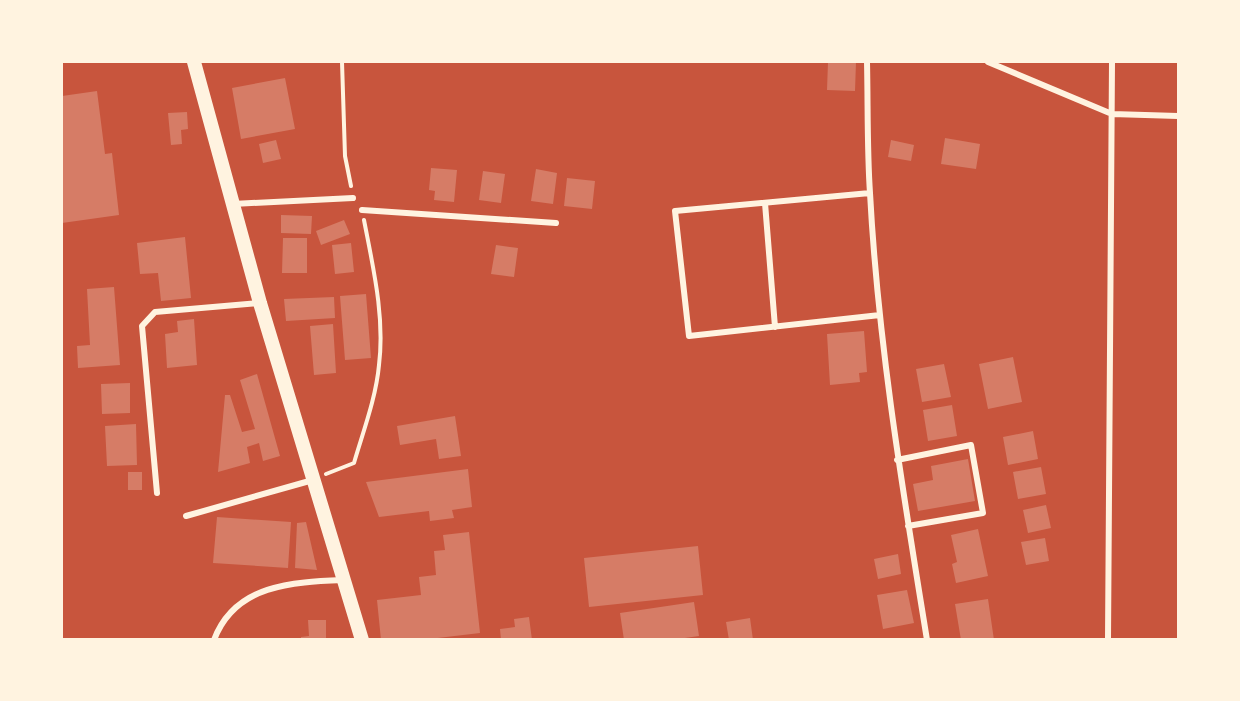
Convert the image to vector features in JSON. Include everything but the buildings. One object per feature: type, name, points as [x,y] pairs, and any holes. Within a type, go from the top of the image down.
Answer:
[{"type":"main road","points":[[195,62],[260,303],[362,639]]},
{"type":"street","points":[[867,62],[870,194],[880,315],[897,460],[927,639]]},
{"type":"street","points":[[988,62],[1112,114],[1179,116]]},
{"type":"street","points":[[1108,639],[1112,62]]},
{"type":"street","points":[[870,194],[675,211],[689,336],[880,315]]},
{"type":"street","points":[[232,204],[353,198]]},
{"type":"street","points":[[765,203],[775,327]]},
{"type":"street","points":[[362,210],[556,223]]},
{"type":"street","points":[[157,493],[142,326],[155,312],[260,303]]},
{"type":"street","points":[[897,460],[971,446],[983,513],[908,525]]},
{"type":"street","points":[[186,516],[313,480]]},
{"type":"street","points":[[214,639],[230,612],[254,595],[282,585],[308,581],[344,580]]},
{"type":"path","points":[[342,62],[345,156],[353,198]]},
{"type":"path","points":[[313,480],[354,463],[379,366],[380,318],[362,210]]}]
